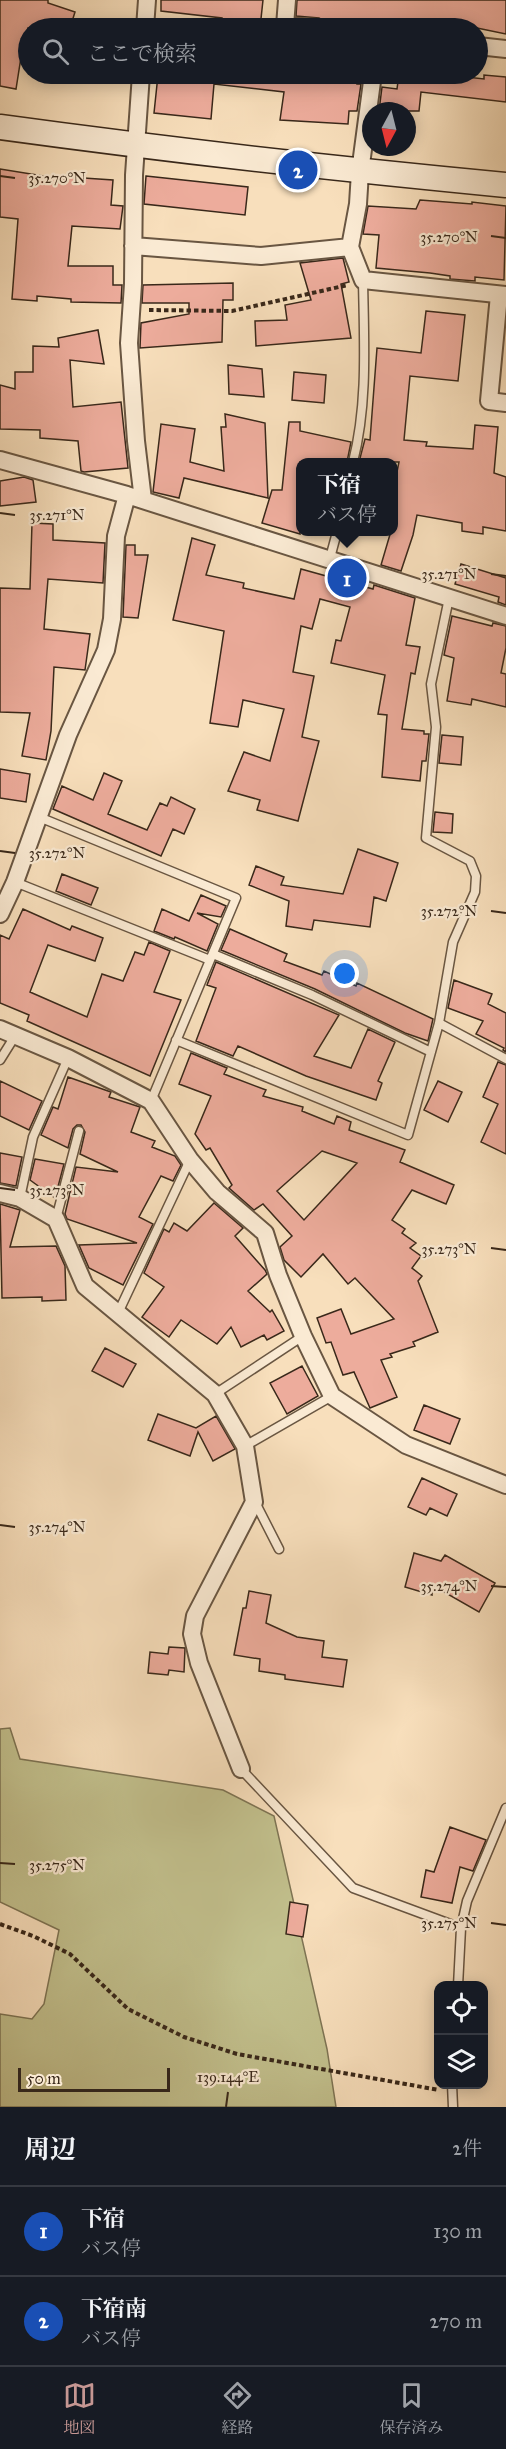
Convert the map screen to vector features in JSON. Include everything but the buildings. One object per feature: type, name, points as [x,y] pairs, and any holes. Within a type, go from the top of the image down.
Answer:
[{"type":"street","points":[[146,18],[147,0]]},
{"type":"street","points":[[286,18],[287,0]]},
{"type":"street","points":[[488,47],[506,49]]},
{"type":"street","points":[[0,914],[15,882],[68,735],[106,651],[112,619],[116,536],[135,497],[130,309],[140,84]]},
{"type":"street","points":[[372,84],[358,204],[350,247],[363,280],[502,295],[489,401],[506,403]]},
{"type":"street","points":[[0,127],[136,146],[360,172],[506,185]]},
{"type":"street","points":[[133,246],[261,256],[350,247]]},
{"type":"street","points":[[0,460],[135,497],[506,616]]},
{"type":"street","points":[[7,1033],[68,1058],[151,1101],[190,1160],[217,1192],[265,1233],[278,1275],[303,1336],[332,1396],[406,1445],[506,1485]]},
{"type":"street","points":[[0,1193],[20,1198],[56,1219],[85,1286],[215,1394],[245,1446],[254,1502],[195,1616],[192,1634],[199,1663],[241,1769]]},
{"type":"lane","points":[[354,458],[361,431],[364,372],[363,280]]},
{"type":"lane","points":[[330,558],[336,536]]},
{"type":"lane","points":[[176,1040],[408,1135],[439,1023],[453,942],[475,892],[476,876],[470,861],[426,838],[436,728],[431,684],[449,598]]},
{"type":"lane","points":[[39,817],[236,898],[151,1101]]},
{"type":"lane","points":[[15,882],[312,995],[431,1052]]},
{"type":"lane","points":[[439,1023],[506,1059]]},
{"type":"lane","points":[[0,1060],[7,1033]]},
{"type":"lane","points":[[20,1198],[33,1137],[68,1058]]},
{"type":"lane","points":[[56,1219],[79,1131]]},
{"type":"lane","points":[[118,1313],[190,1160]]},
{"type":"lane","points":[[215,1394],[303,1336]]},
{"type":"lane","points":[[245,1446],[332,1396]]},
{"type":"lane","points":[[254,1502],[279,1550]]},
{"type":"lane","points":[[241,1769],[353,1888],[460,1928]]},
{"type":"lane","points":[[458,1981],[460,1928],[467,1901],[506,1808]]},
{"type":"lane","points":[[452,2089],[453,2107]]},
{"type":"path","points":[[130,309],[232,311],[337,289],[363,280]]},
{"type":"path","points":[[0,1924],[33,1936],[70,1954],[128,2009],[184,2037],[237,2054],[434,2086]]},
{"type":"shaded area","points":[[10,1728],[20,1759],[223,1790],[274,1816],[327,2049],[336,2107],[0,2107],[0,2014],[32,2019],[44,2004],[59,1930],[0,1902],[0,1729]]},
{"type":"place","name":"下宿南","points":[[298,170]]},
{"type":"place","name":"下宿","points":[[347,578]]}]
